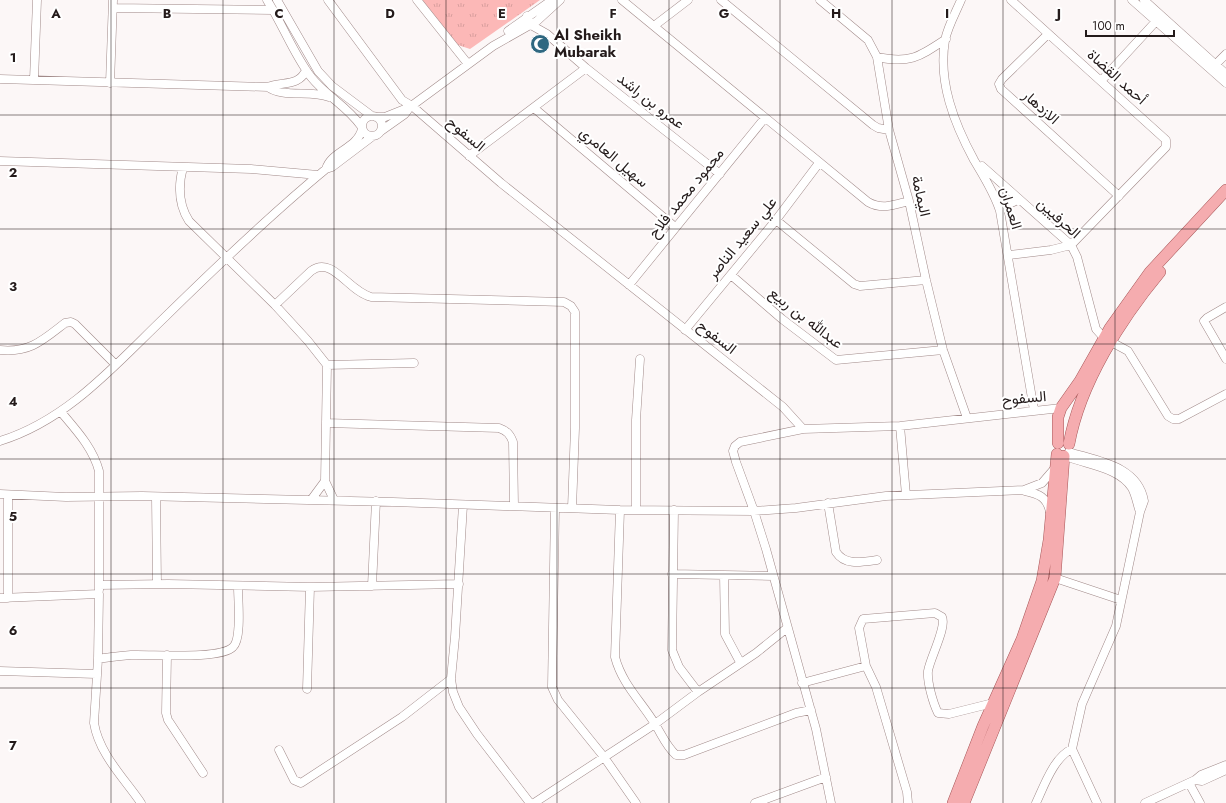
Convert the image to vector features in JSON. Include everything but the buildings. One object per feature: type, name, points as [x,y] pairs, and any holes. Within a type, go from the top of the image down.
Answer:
[{"type":"main road","points":[[953,803],[993,703],[1022,639],[1042,581],[1049,540],[1055,468],[1064,451],[1108,340],[1150,272],[1226,190]]},
{"type":"main road","points":[[964,803],[1055,578],[1064,451],[1060,413],[1080,380],[1108,340],[1159,273],[1226,201]]},
{"type":"main road","points":[[1060,413],[1070,409],[1075,421]]},
{"type":"street","points":[[34,80],[37,0]]},
{"type":"street","points":[[267,0],[306,70],[319,85],[349,110],[366,135],[373,136]]},
{"type":"street","points":[[277,0],[318,72],[332,86],[381,123],[381,131]]},
{"type":"street","name":"السفوح","points":[[328,0],[398,95],[411,107],[501,183],[783,407],[804,429],[900,426],[1034,410],[1060,413]]},
{"type":"street","points":[[417,0],[468,64]]},
{"type":"street","points":[[0,441],[24,432],[61,412],[79,399],[226,259],[318,175],[326,169],[332,167],[405,114],[411,107],[493,46],[530,14],[552,0]]},
{"type":"street","points":[[493,46],[540,19],[560,0]]},
{"type":"street","points":[[622,0],[764,119],[868,202],[876,207],[883,207],[909,201]]},
{"type":"street","points":[[654,26],[688,0]]},
{"type":"street","points":[[721,0],[878,128],[889,130]]},
{"type":"street","name":"اليمامة","points":[[820,0],[868,40],[877,57],[889,130],[909,201],[926,280],[944,350],[967,418]]},
{"type":"street","name":"العمران","points":[[961,0],[946,39],[945,86],[954,116],[974,159],[994,194],[1000,211],[1009,254],[1034,410]]},
{"type":"street","name":"أحمد القضاة","points":[[1011,0],[1166,140],[1166,147],[1119,196]]},
{"type":"street","points":[[1132,0],[1159,19],[1226,74]]},
{"type":"street","points":[[1147,1],[1159,19],[1226,83]]},
{"type":"street","points":[[110,83],[113,4],[273,10]]},
{"type":"street","points":[[530,14],[531,25]]},
{"type":"street","name":"عمرو بن راشد","points":[[530,14],[540,19],[547,34]]},
{"type":"street","points":[[1102,81],[1159,19]]},
{"type":"street","name":"عمرو بن راشد","points":[[531,25],[547,34],[586,68],[720,174]]},
{"type":"street","name":"الازدهار","points":[[1048,34],[1002,79],[999,84],[1001,89],[1119,196]]},
{"type":"street","points":[[877,57],[899,61],[912,59],[923,55],[946,39]]},
{"type":"street","points":[[1215,64],[1226,54]]},
{"type":"street","points":[[470,156],[586,68]]},
{"type":"street","points":[[0,79],[268,87],[296,82],[301,79],[306,70]]},
{"type":"street","points":[[268,87],[278,92],[313,93],[334,98]]},
{"type":"street","points":[[326,169],[328,163],[357,140],[365,118],[385,117],[411,107]]},
{"type":"street","name":"سهيل العامري","points":[[534,108],[675,228]]},
{"type":"street","name":"محمود محمد فلاح","points":[[629,285],[764,119]]},
{"type":"street","name":"الحرفيين","points":[[974,159],[1018,200],[1071,245],[1077,257],[1094,325],[1108,340]]},
{"type":"street","points":[[0,161],[251,169],[318,175]]},
{"type":"street","name":"علي سعيد الناصر","points":[[685,330],[776,220],[819,163]]},
{"type":"street","points":[[183,167],[180,177],[180,196],[184,214],[226,259],[275,305],[308,341],[327,365],[325,481],[334,500]]},
{"type":"street","points":[[1009,254],[1051,250],[1071,245],[1119,196]]},
{"type":"street","points":[[1000,211],[1018,200]]},
{"type":"street","points":[[776,220],[854,284],[860,286],[926,280]]},
{"type":"street","points":[[275,305],[315,267],[324,266],[330,268],[358,292],[371,297],[564,302],[571,306],[575,312],[575,428],[572,508]]},
{"type":"street","name":"عبدالله بن ربيع","points":[[731,275],[782,319],[836,360],[944,350]]},
{"type":"street","points":[[1226,307],[1207,318],[1204,322],[1226,358]]},
{"type":"street","points":[[0,350],[33,347],[65,323],[71,322],[75,324],[115,364]]},
{"type":"street","points":[[1108,340],[1128,351],[1168,416],[1173,419],[1179,419],[1226,394]]},
{"type":"street","points":[[636,510],[636,435],[640,359]]},
{"type":"street","points":[[327,365],[414,363]]},
{"type":"street","points":[[61,412],[84,440],[96,461],[99,471],[98,659],[94,723],[99,742],[141,803]]},
{"type":"street","points":[[326,423],[499,428],[504,430],[510,434],[513,442],[514,506]]},
{"type":"street","points":[[900,426],[906,495]]},
{"type":"street","points":[[804,429],[740,442],[735,446],[734,451],[736,462],[754,511],[802,683],[811,710],[831,803]]},
{"type":"street","points":[[1064,451],[1125,479],[1134,494],[1140,512],[1112,638],[1082,704],[1072,749],[1097,803]]},
{"type":"street","points":[[1024,490],[1042,483],[1055,468]]},
{"type":"street","points":[[311,500],[325,481]]},
{"type":"street","points":[[99,594],[4,598],[4,494],[66,497],[99,496],[376,501],[620,510],[754,511],[796,508],[866,498],[1024,490],[1036,493],[1044,498],[1048,503],[1051,517]]},
{"type":"street","points":[[156,497],[157,584]]},
{"type":"street","points":[[372,586],[376,501]]},
{"type":"street","points":[[828,503],[836,552],[840,558],[846,561],[877,560]]},
{"type":"street","points":[[463,505],[459,584],[451,679],[452,692],[459,708],[530,803]]},
{"type":"street","points":[[555,508],[552,687],[558,700],[604,757],[636,803]]},
{"type":"street","points":[[620,510],[615,657],[622,677],[655,724],[670,749],[676,755],[684,755],[788,715],[811,710]]},
{"type":"street","points":[[674,510],[672,650],[679,667],[698,692]]},
{"type":"street","points":[[672,574],[773,576]]},
{"type":"street","points":[[724,575],[725,634],[740,662]]},
{"type":"street","points":[[1055,578],[1121,600]]},
{"type":"street","points":[[98,585],[157,584],[238,587],[310,587],[459,584]]},
{"type":"street","points":[[98,659],[131,655],[213,654],[221,653],[234,647],[238,637],[238,587]]},
{"type":"street","points":[[307,689],[310,587]]},
{"type":"street","points":[[908,803],[907,792],[876,687],[866,666],[859,628],[863,619],[934,613],[942,617],[943,624],[930,662],[928,677],[938,713],[949,714],[993,703]]},
{"type":"street","points":[[534,803],[655,724],[740,662],[756,653],[787,628]]},
{"type":"street","points":[[166,655],[166,713],[168,720],[203,773]]},
{"type":"street","points":[[802,683],[866,666]]},
{"type":"street","points":[[0,671],[96,674]]},
{"type":"street","points":[[279,750],[294,780],[301,783],[402,717],[451,679]]},
{"type":"street","points":[[1036,803],[1065,752],[1072,749]]},
{"type":"street","points":[[1146,803],[1192,781],[1201,775],[1226,765]]},
{"type":"street","points":[[1192,781],[1202,781],[1226,770]]},
{"type":"street","points":[[755,803],[769,800],[826,776]]},
{"type":"street","points":[[1192,781],[1200,803]]},
{"type":"green space","points":[[422,0],[540,0],[470,49],[455,44]]},
{"type":"place","name":"Al Sheikh Mubarak","points":[[540,44]]}]
